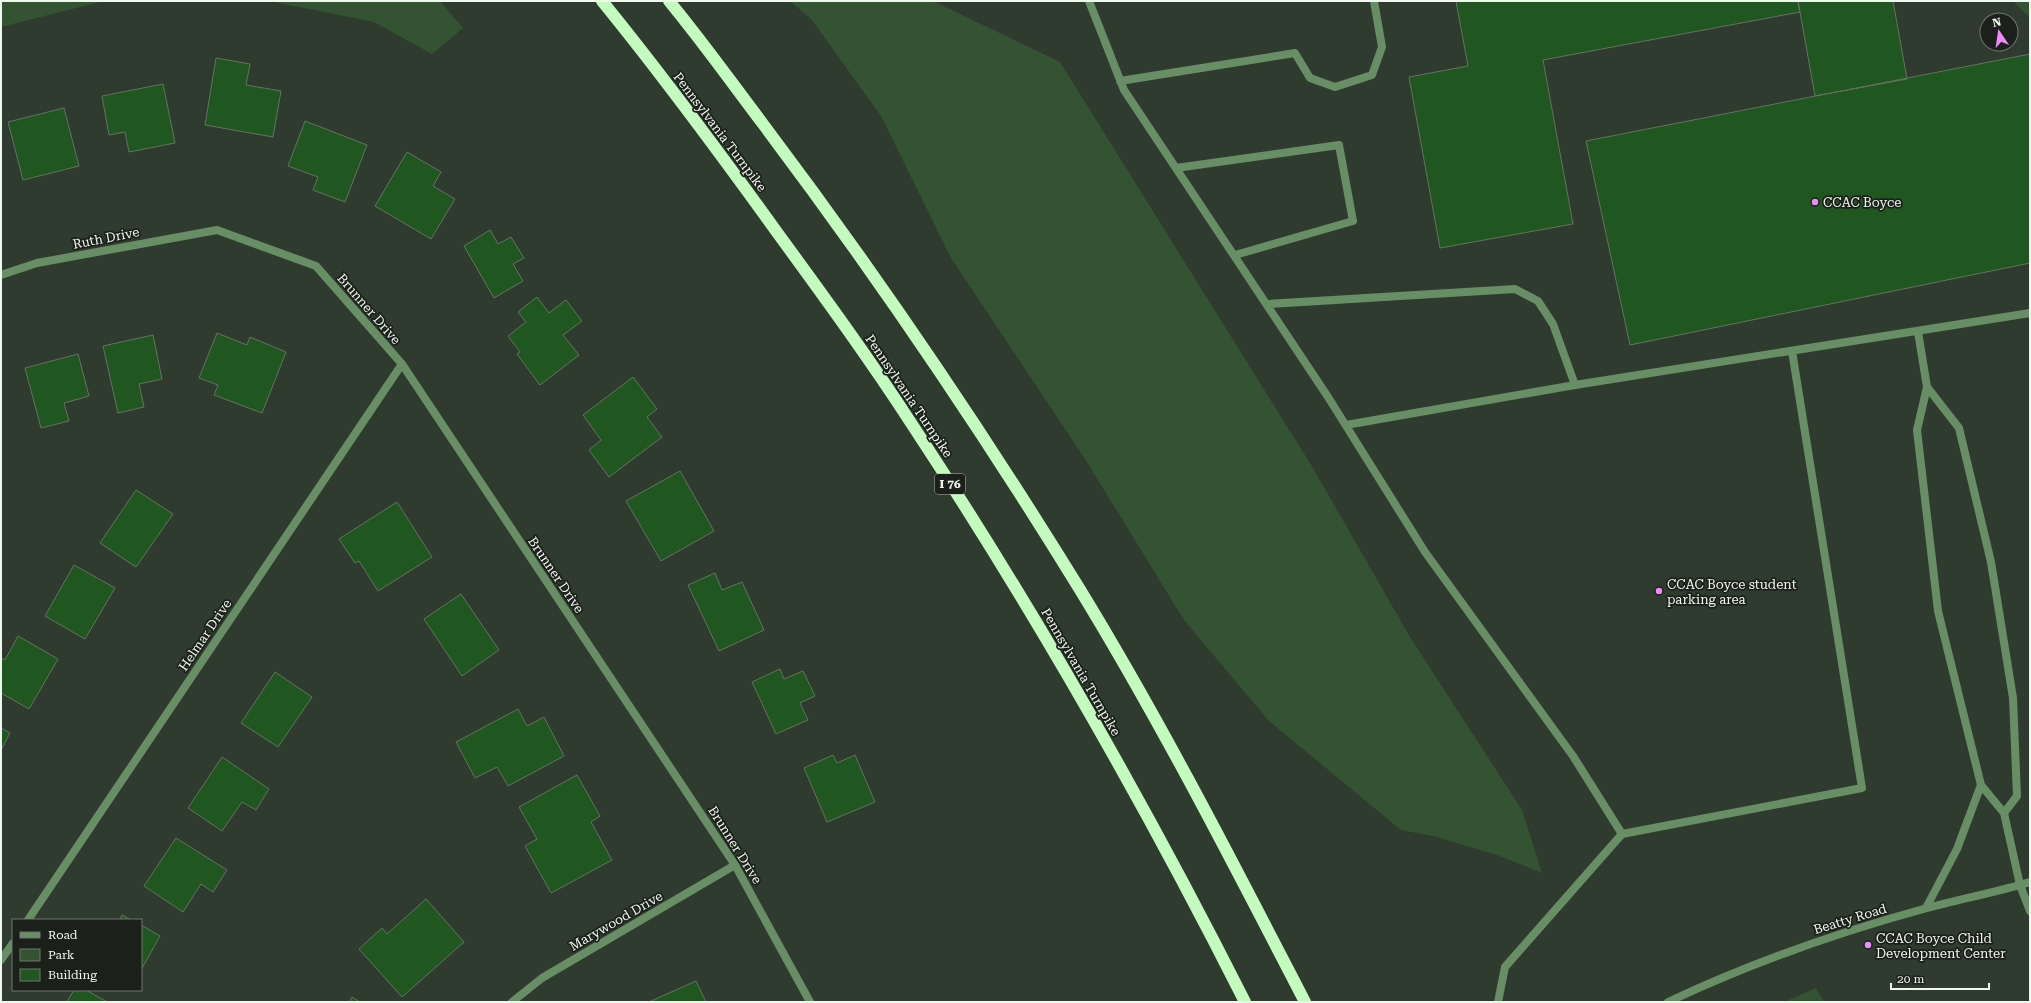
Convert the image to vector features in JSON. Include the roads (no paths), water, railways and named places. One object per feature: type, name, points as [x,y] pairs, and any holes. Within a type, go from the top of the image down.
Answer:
[{"type":"highway","name":"Pennsylvania Turnpike","points":[[602,1],[722,156],[837,315],[913,425],[1060,660],[1143,809],[1245,1002]]},
{"type":"highway","points":[[669,1],[797,169],[875,277],[964,408],[1076,583],[1208,816],[1305,1002]]},
{"type":"street","points":[[1089,1],[1124,90],[1268,304],[1425,552],[1573,756],[1622,834]]},
{"type":"street","points":[[1120,81],[1295,53],[1310,78],[1335,87],[1372,76],[1382,47],[1374,1]]},
{"type":"street","points":[[1176,168],[1339,146],[1353,221],[1235,255]]},
{"type":"street","name":"Ruth Drive","points":[[1,275],[37,263],[217,230]]},
{"type":"street","name":"Brunner Drive","points":[[217,230],[316,266],[402,364],[735,865],[810,1002]]},
{"type":"street","points":[[1268,304],[1515,289],[1538,301],[1553,324],[1575,385]]},
{"type":"street","points":[[1346,425],[1575,385],[2030,314]]},
{"type":"street","points":[[1918,332],[1927,387],[1917,430],[1938,611],[1981,785],[2004,813],[2020,885],[2030,911]]},
{"type":"street","points":[[1498,1002],[1505,967],[1622,834],[1862,788],[1792,351]]},
{"type":"street","name":"Helmar Drive","points":[[29,919],[402,364]]},
{"type":"street","points":[[1927,387],[1959,428],[1991,562],[2013,698],[2017,796],[2004,813]]},
{"type":"street","points":[[1926,908],[1957,849],[1981,785]]},
{"type":"street","name":"Marywood Drive","points":[[512,1002],[542,978],[735,865]]},
{"type":"street","name":"Beatty Road","points":[[1668,1002],[1703,986],[1809,944],[1926,908],[2030,882]]},
{"type":"street","points":[[1,960],[12,944]]},
{"type":"place","name":"CCAC Boyce","points":[[1815,202]]},
{"type":"place","name":"CCAC Boyce student parking area","points":[[1659,591]]},
{"type":"place","name":"CCAC Boyce Child Development Center","points":[[1868,945]]}]
